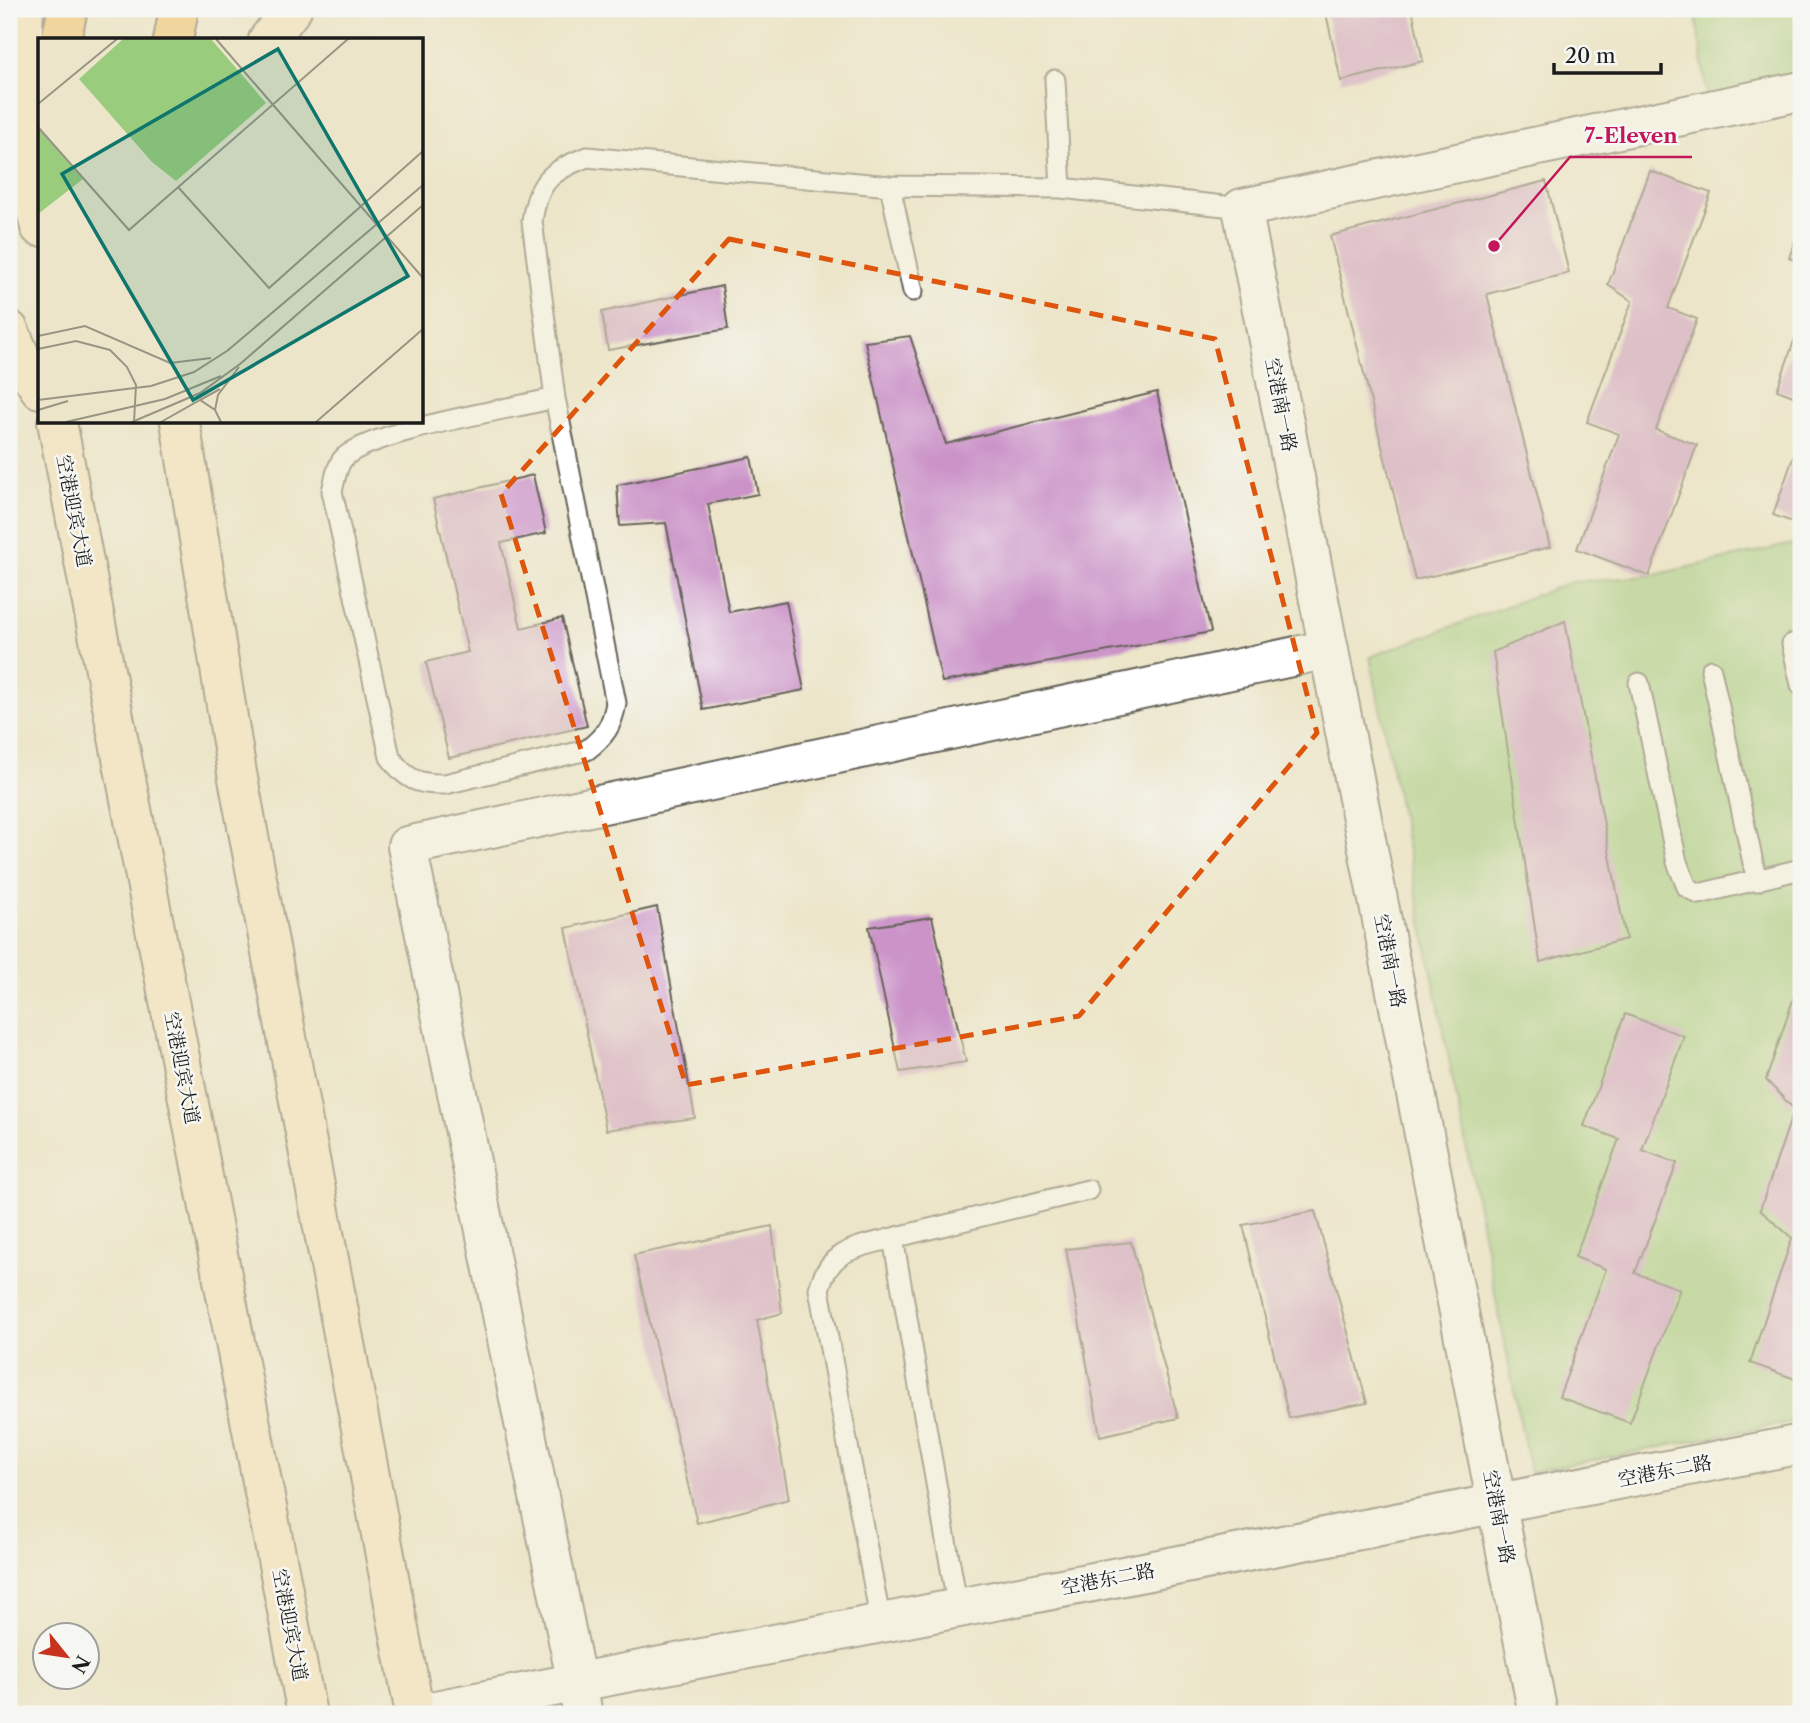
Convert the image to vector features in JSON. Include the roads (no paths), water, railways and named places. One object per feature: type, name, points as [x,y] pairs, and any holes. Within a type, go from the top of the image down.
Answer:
[{"type":"highway","points":[[61,38],[68,9]]},
{"type":"highway","points":[[173,38],[179,9]]},
{"type":"main road","points":[[24,9],[23,124],[28,181],[38,219]]},
{"type":"main road","points":[[270,38],[292,9]]},
{"type":"main road","points":[[9,330],[23,363],[38,386]]},
{"type":"main road","name":"空港迎宾大道","points":[[57,424],[307,1714]]},
{"type":"main road","points":[[180,424],[237,773],[413,1705]]},
{"type":"street","points":[[1242,208],[1801,91]]},
{"type":"street","name":"空港南一路","points":[[1242,208],[1538,1714]]},
{"type":"street","points":[[580,1699],[407,846],[1329,649]]},
{"type":"street","name":"空港东二路","points":[[413,1705],[580,1699],[881,1624],[1801,1444]]},
{"type":"lane","points":[[1055,80],[1061,188]]},
{"type":"lane","points":[[555,398],[373,440],[342,460],[332,491],[390,757],[409,779],[424,784],[445,784],[587,750],[604,737],[613,721],[615,703],[555,398],[532,221],[535,201],[545,182],[559,168],[587,157],[890,186],[1061,188],[1242,208]]},
{"type":"lane","points":[[890,186],[913,291]]},
{"type":"lane","points":[[1792,644],[1801,685]]},
{"type":"lane","points":[[1710,670],[1757,881]]},
{"type":"lane","points":[[1639,683],[1681,877],[1687,887],[1699,894],[1801,869]]},
{"type":"lane","points":[[881,1624],[819,1289],[824,1273],[844,1252],[1088,1189]]},
{"type":"lane","points":[[893,1238],[958,1609]]},
{"type":"place","name":"7-Eleven","points":[[1494,246]]}]
